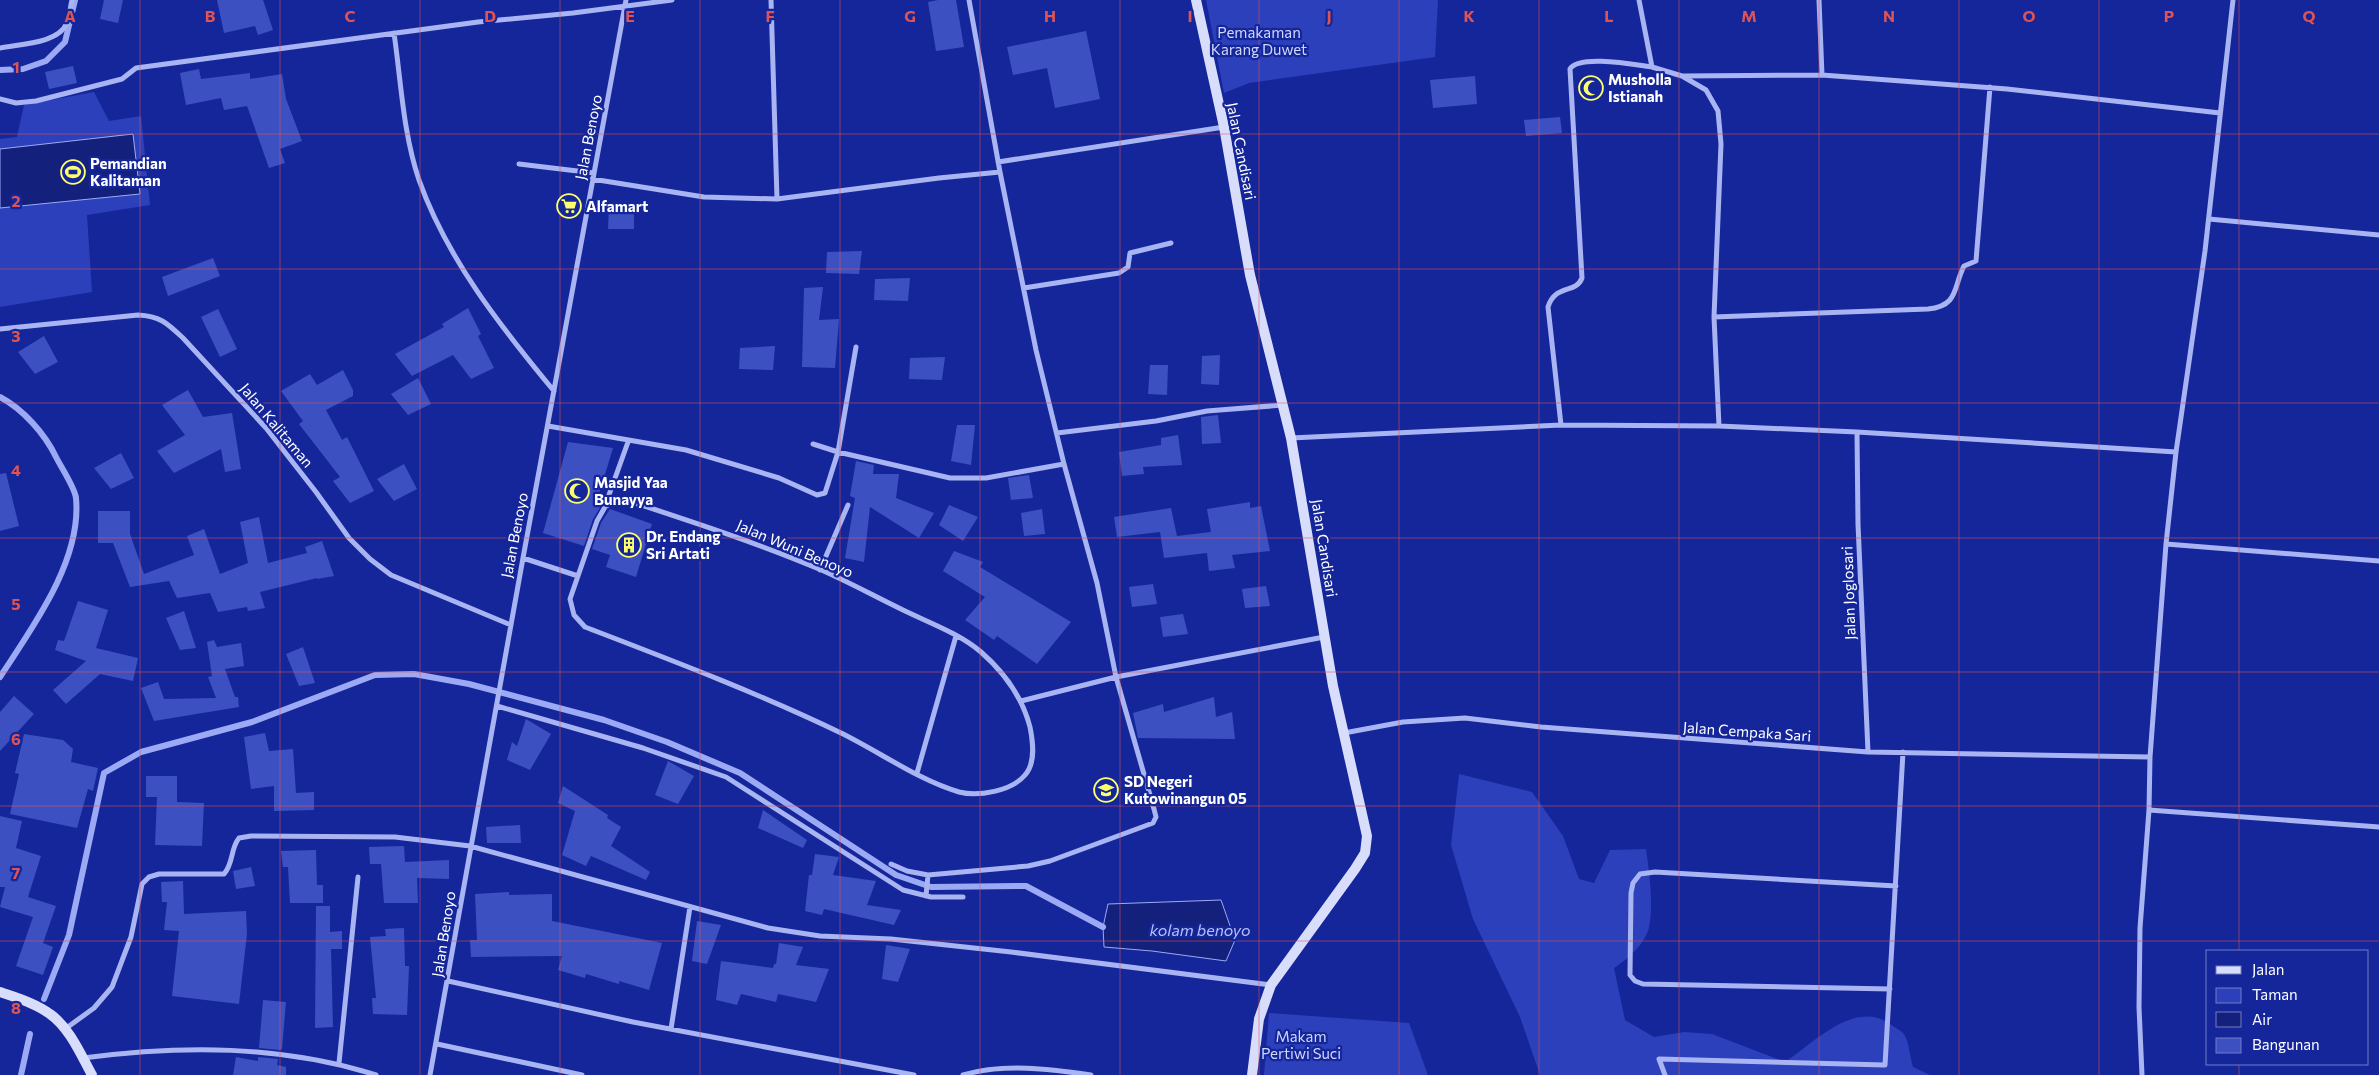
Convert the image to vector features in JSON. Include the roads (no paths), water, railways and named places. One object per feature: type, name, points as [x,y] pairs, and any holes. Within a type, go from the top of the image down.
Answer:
[{"type":"street","points":[[0,48],[48,38],[59,33],[67,23],[72,0]]},
{"type":"street","points":[[0,99],[16,103],[36,101],[122,79],[136,68],[626,3],[672,0]]},
{"type":"street","points":[[771,0],[777,199]]},
{"type":"street","points":[[891,864],[906,871],[928,877],[1038,864],[1154,822],[1154,809],[1116,677],[1097,583],[1064,464],[1036,350],[968,0]]},
{"type":"street","name":"Jalan Candisari","points":[[1196,0],[1224,128],[1250,275],[1291,438],[1324,637],[1367,836],[1365,853],[1271,985],[1259,1019],[1252,1075]]},
{"type":"street","points":[[1638,0],[1652,67]]},
{"type":"street","points":[[1820,0],[1822,75]]},
{"type":"street","points":[[2142,1075],[2139,1007],[2140,928],[2149,810],[2150,757],[2166,544],[2176,452],[2209,219],[2233,0]]},
{"type":"street","name":"Jalan Benoyo","points":[[430,1075],[522,558],[626,3]]},
{"type":"street","points":[[394,33],[410,145],[419,180],[440,228],[468,278],[506,332],[554,391]]},
{"type":"street","points":[[1561,425],[1548,307],[1553,296],[1578,284],[1582,278],[1570,68],[1575,63],[1588,61],[1652,67],[1682,76],[1706,90],[1718,111],[1721,144],[1714,317],[1719,426]]},
{"type":"street","points":[[1682,76],[1822,75],[1990,87],[2220,113]]},
{"type":"street","points":[[1714,317],[1928,309],[1946,304],[1956,292],[1964,266],[1976,261],[1990,87]]},
{"type":"street","points":[[998,162],[1224,128]]},
{"type":"street","points":[[519,164],[594,173]]},
{"type":"street","points":[[592,179],[704,196],[777,199],[1000,172]]},
{"type":"street","points":[[2209,219],[2379,235]]},
{"type":"street","points":[[1024,288],[1122,272],[1128,267],[1130,254],[1171,243]]},
{"type":"street","name":"Jalan Kalitaman","points":[[0,329],[138,315],[154,316],[170,325],[266,428],[349,538],[370,559],[391,575],[511,625]]},
{"type":"street","points":[[548,426],[628,442],[686,450],[779,478],[817,496],[825,493],[838,452],[856,347]]},
{"type":"street","points":[[1057,433],[1156,421],[1207,411],[1283,405]]},
{"type":"street","points":[[1291,438],[1561,425],[1719,426],[1857,432],[2176,452]]},
{"type":"street","name":"Jalan Joglosari","points":[[1857,432],[1858,524],[1868,752]]},
{"type":"street","points":[[522,558],[578,576],[597,520],[605,506],[628,442]]},
{"type":"street","points":[[813,444],[838,452],[950,478],[986,478],[1064,464]]},
{"type":"street","name":"Jalan Wuni Benoyo","points":[[578,576],[570,599],[570,607],[574,615],[585,627],[738,686],[842,734],[917,773],[961,792],[981,792],[1008,788],[1026,774],[1033,756],[1031,734],[1021,701],[1008,679],[980,651],[956,636],[820,570],[724,532],[629,501],[616,500],[605,506]]},
{"type":"street","points":[[820,570],[848,505]]},
{"type":"street","points":[[2166,544],[2379,561]]},
{"type":"street","points":[[917,773],[956,636]]},
{"type":"street","points":[[1021,701],[1116,677],[1324,637]]},
{"type":"street","points":[[497,706],[643,748],[726,777],[903,890],[963,897]]},
{"type":"street","name":"Jalan Cempaka Sari","points":[[1344,733],[1403,722],[1466,718],[1551,728],[1868,752],[2150,757]]},
{"type":"street","points":[[1665,1075],[1659,1059],[1885,1064],[1903,752]]},
{"type":"street","points":[[2149,810],[2379,827]]},
{"type":"street","points":[[65,1029],[94,1008],[112,987],[131,937],[142,884],[149,877],[160,874],[224,874],[231,866],[234,844],[239,838],[251,836],[395,836],[470,846],[768,928],[820,936],[891,939],[1012,952],[1271,985]]},
{"type":"street","points":[[1890,989],[1642,984],[1635,981],[1630,975],[1631,893],[1632,883],[1640,874],[1655,872],[1896,886]]},
{"type":"street","points":[[339,1063],[358,877]]},
{"type":"street","points":[[926,894],[928,877]]},
{"type":"street","points":[[671,1029],[690,907]]},
{"type":"street","points":[[448,982],[671,1029],[914,1075]]},
{"type":"street","points":[[0,992],[34,1004],[46,1011],[65,1029],[92,1075]]},
{"type":"street","points":[[437,1044],[582,1075]]},
{"type":"street","points":[[83,1058],[145,1050],[208,1049],[290,1054],[339,1063],[376,1075]]},
{"type":"street","points":[[963,1075],[977,1071],[1019,1067],[1091,1075]]},
{"type":"water","points":[[133,134],[140,194],[0,208],[0,149]]},
{"type":"water","name":"kolam benoyo","points":[[1221,900],[1235,940],[1226,961],[1104,947],[1103,927],[1108,904]]},
{"type":"waterway","points":[[0,70],[23,69],[46,61],[65,42],[75,0]]},
{"type":"waterway","points":[[0,397],[17,408],[40,431],[68,478],[76,498],[76,522],[71,546],[63,569],[40,615],[0,677]]},
{"type":"waterway","points":[[44,999],[69,935],[104,773],[141,752],[252,722],[375,675],[414,674],[469,684],[604,720],[667,742],[740,773],[896,875],[931,887],[1026,886],[1103,927]]},
{"type":"waterway","points":[[21,1075],[30,1034]]},
{"type":"place","name":"Musholla Istianah","points":[[1591,88]]},
{"type":"place","name":"Pemandian Kalitaman","points":[[73,172]]},
{"type":"place","name":"Alfamart","points":[[569,206]]},
{"type":"place","name":"Masjid Yaa Bunayya","points":[[577,491]]},
{"type":"place","name":"Dr. Endang Sri Artati","points":[[629,545]]},
{"type":"place","name":"SD Negeri Kutowinangun 05","points":[[1106,790]]},
{"type":"park label","name":"Pemakaman Karang Duwet","points":[[1259,40]]},
{"type":"park label","name":"Makam Pertiwi Suci","points":[[1301,1044]]}]
